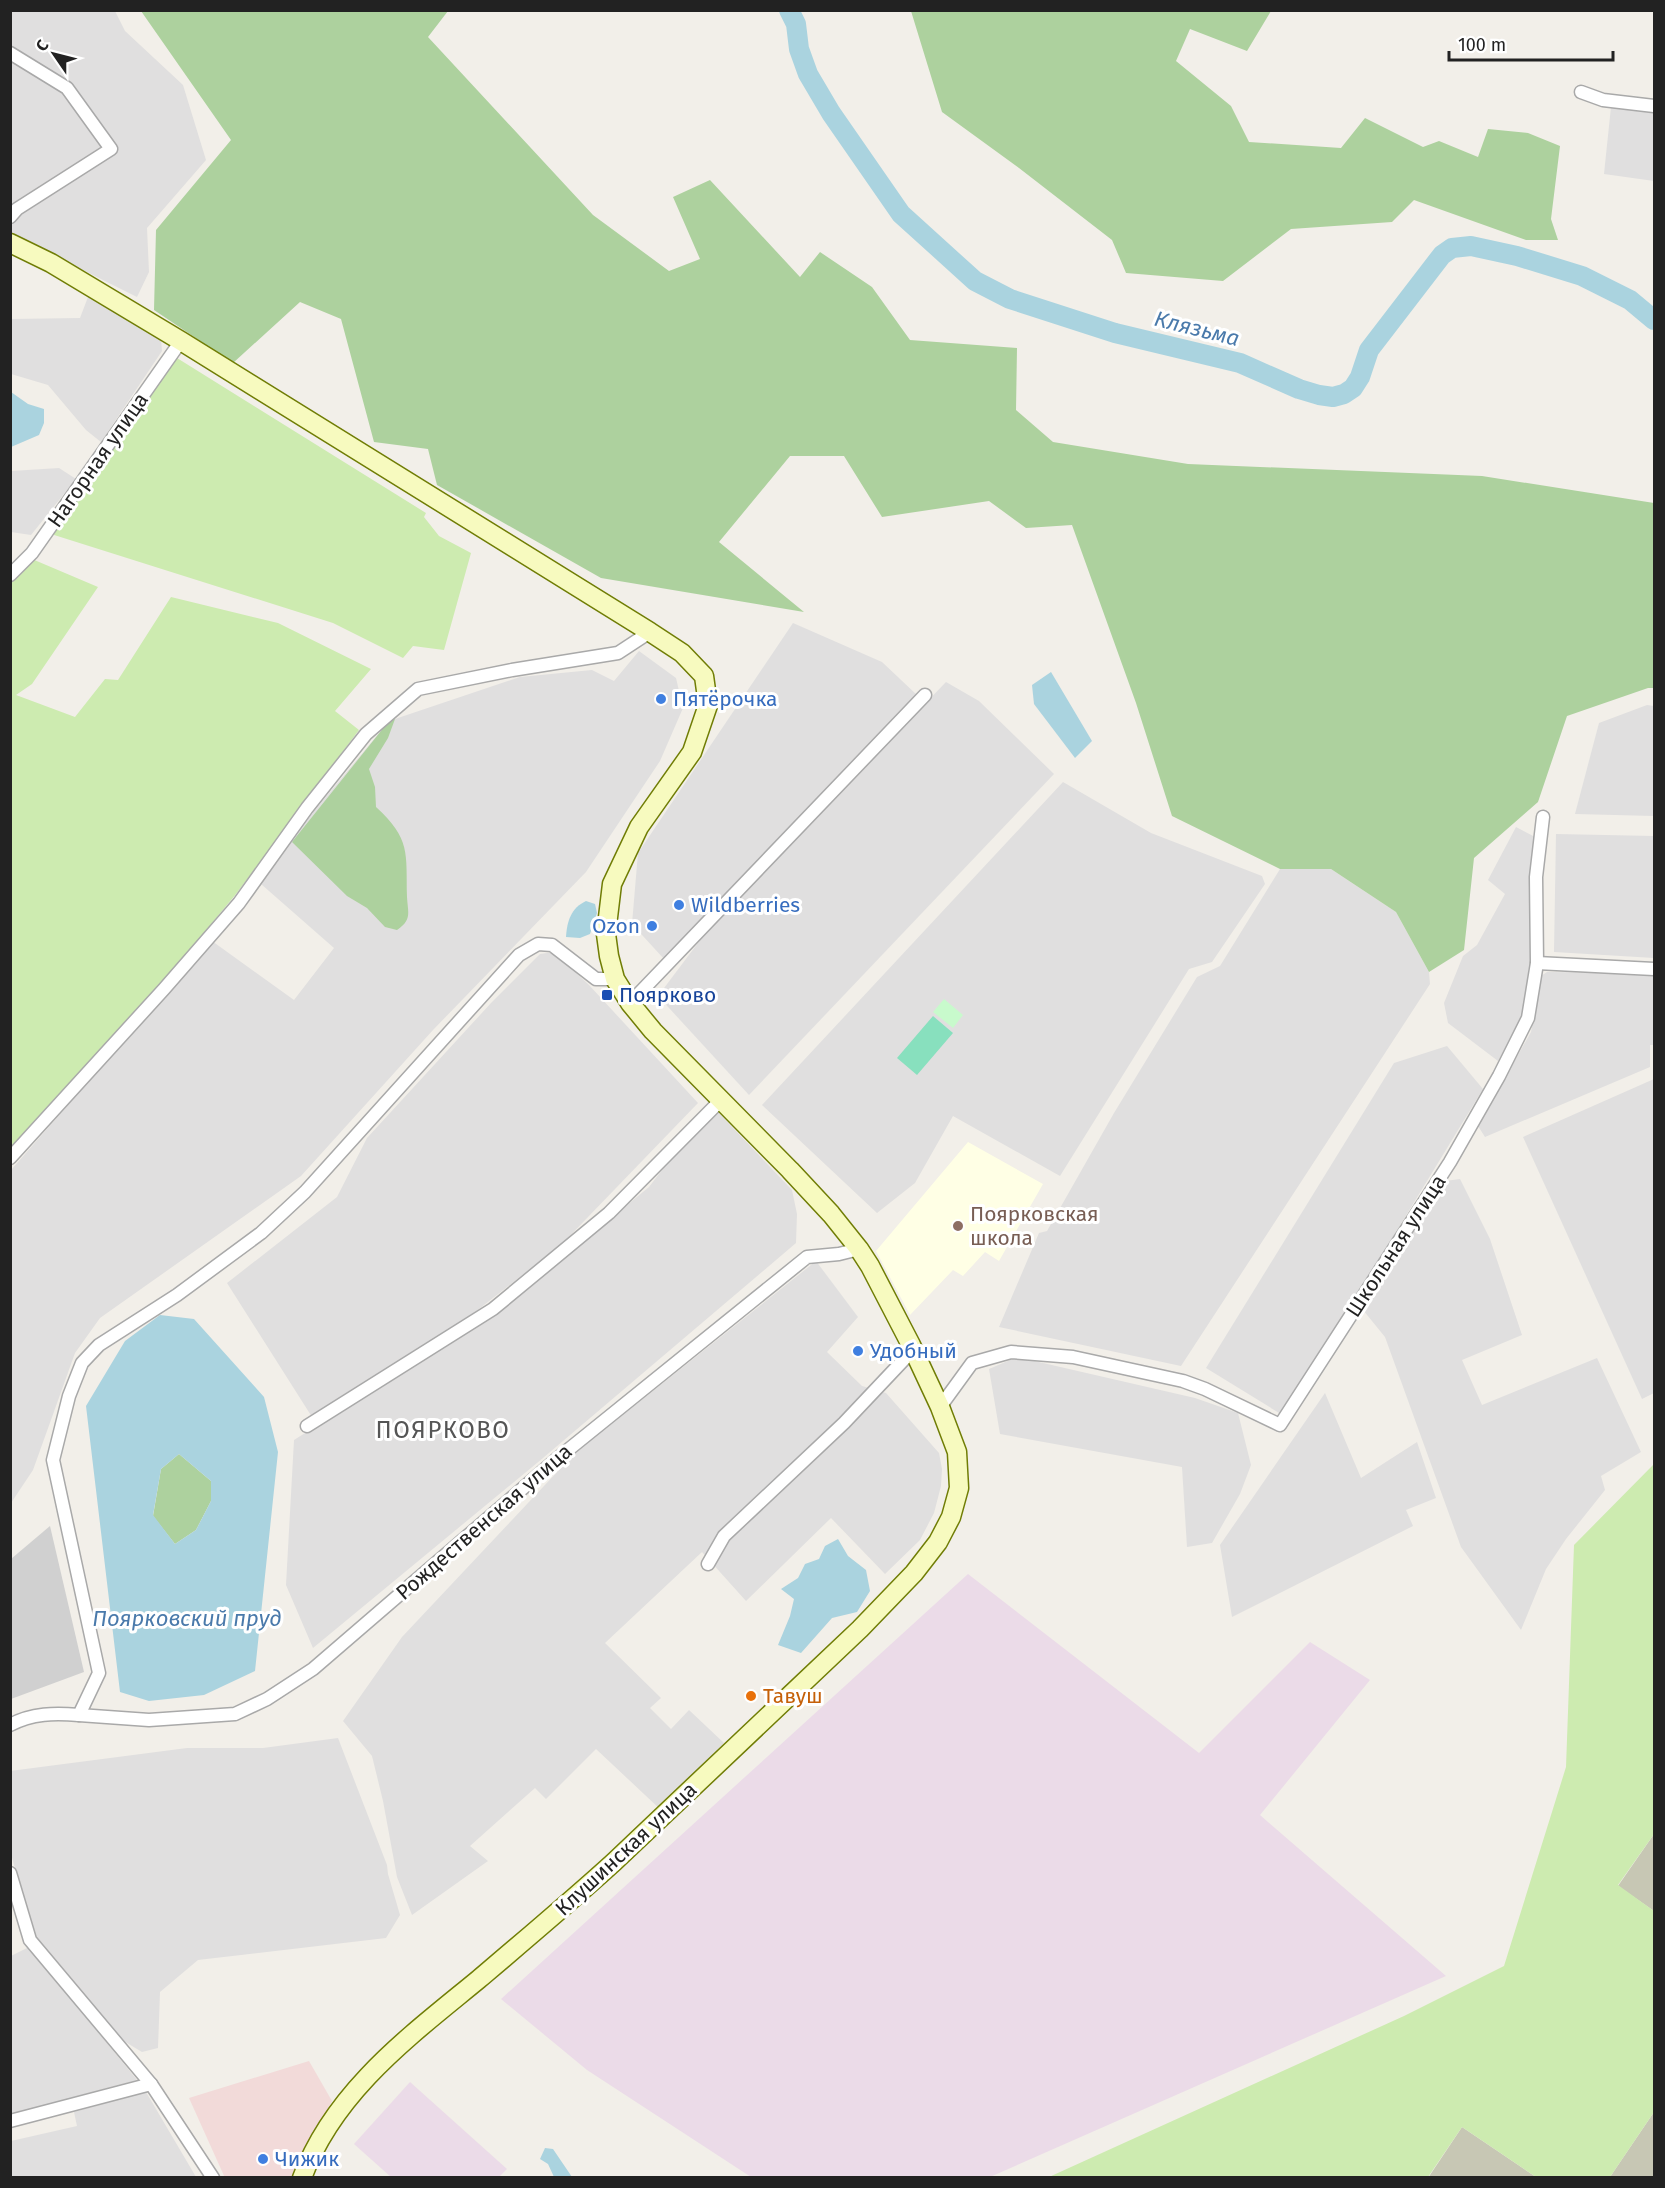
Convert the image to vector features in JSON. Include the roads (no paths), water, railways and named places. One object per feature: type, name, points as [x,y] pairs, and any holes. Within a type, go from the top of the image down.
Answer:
[{"type":"main road","name":"Клушинская улица","points":[[10,243],[51,263],[181,341],[650,632],[682,653],[704,676],[708,705],[692,752],[639,827],[612,884],[606,934],[615,979],[630,1003],[653,1031],[796,1176],[859,1248],[913,1350],[940,1407],[957,1452],[959,1488],[951,1517],[938,1542],[914,1573],[860,1629],[573,1899],[398,2046],[342,2106],[318,2144],[302,2178]]},
{"type":"street","points":[[10,53],[67,88],[111,149],[17,209],[10,217]]},
{"type":"street","points":[[1581,93],[1603,100],[1654,106]]},
{"type":"street","name":"Нагорная улица","points":[[10,575],[32,553],[181,341]]},
{"type":"street","points":[[10,1158],[239,903],[307,808],[366,735],[418,689],[512,670],[618,653],[650,632]]},
{"type":"street","points":[[630,1003],[925,695]]},
{"type":"street","name":"Школьная улица","points":[[940,1407],[972,1363],[1011,1352],[1073,1357],[1184,1381],[1280,1425],[1450,1162],[1528,1018],[1537,963],[1536,877],[1543,817]]},
{"type":"street","points":[[79,1715],[99,1673],[53,1460],[69,1396],[82,1363],[99,1346],[177,1295],[261,1233],[298,1199],[519,955],[538,944],[552,945],[596,980],[615,979]]},
{"type":"street","points":[[1537,963],[1654,969]]},
{"type":"street","points":[[307,1426],[493,1309],[609,1213],[721,1101]]},
{"type":"street","name":"Рождественская улица","points":[[10,1725],[22,1719],[52,1713],[149,1720],[235,1714],[267,1699],[313,1669],[558,1458],[807,1257],[839,1254],[859,1248]]},
{"type":"street","points":[[708,1564],[724,1536],[844,1423],[913,1350]]},
{"type":"street","points":[[10,1873],[30,1940],[152,2084],[213,2178]]},
{"type":"street","points":[[10,2121],[152,2084]]},
{"type":"water","points":[[11,392],[28,404],[44,409],[44,423],[39,435],[11,447]]},
{"type":"water","points":[[1051,672],[1092,741],[1075,758],[1034,704],[1032,685]]},
{"type":"water","points":[[586,901],[595,904],[597,913],[590,934],[580,938],[566,937],[571,916],[577,907]]},
{"type":"water","name":"Поярковский пруд","points":[[160,1315],[194,1319],[264,1397],[278,1452],[255,1671],[204,1695],[149,1701],[120,1692],[86,1406],[125,1341]],"holes":[[[179,1454],[211,1481],[211,1501],[196,1530],[175,1544],[153,1515],[161,1469]]]},
{"type":"water","points":[[838,1539],[848,1556],[866,1570],[870,1591],[857,1612],[832,1618],[801,1653],[778,1645],[790,1616],[794,1599],[781,1589],[798,1578],[805,1564],[819,1559],[825,1546]]},
{"type":"water","points":[[545,2148],[553,2149],[572,2177],[554,2177],[548,2164],[540,2159]]},
{"type":"waterway","name":"Клязьма","points":[[789,10],[796,24],[799,49],[808,74],[831,113],[901,214],[975,281],[1010,299],[1115,333],[1240,363],[1299,389],[1333,397],[1353,388],[1360,377],[1369,350],[1442,255],[1452,248],[1471,246],[1517,256],[1582,276],[1630,300],[1654,320]]},
{"type":"place","name":"Пятёрочка","points":[[661,699]]},
{"type":"place","name":"Wildberries","points":[[679,905]]},
{"type":"place","name":"Ozon","points":[[652,926]]},
{"type":"place","name":"Поярково","points":[[607,995]]},
{"type":"place","name":"Поярковская школа","points":[[958,1226]]},
{"type":"place","name":"Удобный","points":[[858,1351]]},
{"type":"place","name":"Тавуш","points":[[751,1696]]},
{"type":"place","name":"Чижик","points":[[263,2159]]},
{"type":"district","name":"ПОЯРКОВО","points":[[443,1430]]}]
